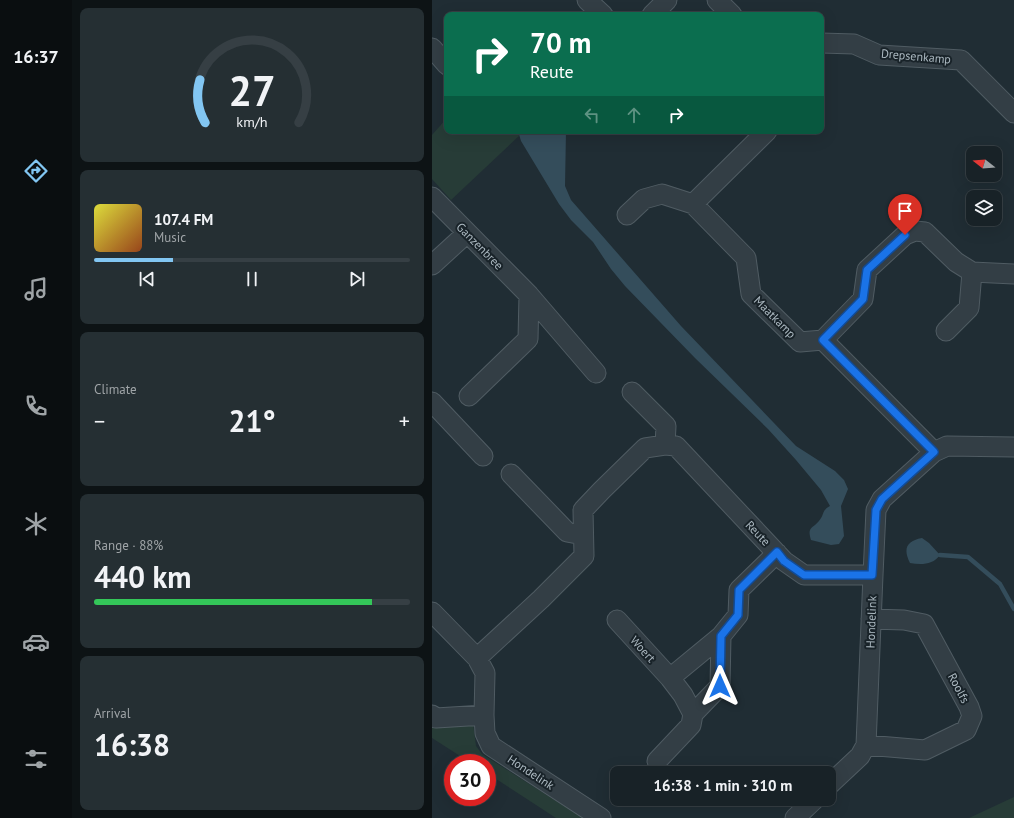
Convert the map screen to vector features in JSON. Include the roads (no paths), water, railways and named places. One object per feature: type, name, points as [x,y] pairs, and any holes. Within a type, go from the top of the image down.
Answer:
[{"type":"street","points":[[588,0],[600,12]]},
{"type":"street","points":[[655,12],[667,0]]},
{"type":"street","points":[[717,0],[729,12]]},
{"type":"street","name":"Drepsenkamp","points":[[824,42],[854,44],[879,54],[961,60],[1014,113]]},
{"type":"street","points":[[432,48],[444,62]]},
{"type":"street","points":[[694,204],[764,134]]},
{"type":"street","name":"Maatkamp","points":[[626,215],[644,199],[662,194],[694,204],[746,258],[751,294],[800,342],[823,340]]},
{"type":"street","name":"Ganzenbree","points":[[432,197],[529,295],[596,373]]},
{"type":"street","points":[[934,452],[823,340],[863,299],[867,270],[905,235],[915,231],[925,232],[956,262],[972,272],[1014,274]]},
{"type":"street","points":[[432,265],[467,233]]},
{"type":"street","points":[[946,331],[969,308],[972,272]]},
{"type":"street","points":[[469,396],[528,339],[529,295]]},
{"type":"street","points":[[477,658],[541,599],[584,556],[583,510],[645,448],[665,445],[666,426],[632,392]]},
{"type":"street","points":[[432,402],[483,456]]},
{"type":"street","name":"Reute","points":[[665,445],[676,446],[784,561],[804,575],[872,575]]},
{"type":"street","name":"Hondelink","points":[[866,745],[872,575],[876,510],[882,499],[934,452],[947,446],[1014,447]]},
{"type":"street","points":[[511,474],[567,532],[583,535]]},
{"type":"street","points":[[670,678],[721,636],[738,615],[739,590],[777,552]]},
{"type":"street","name":"Hondelink","points":[[432,612],[477,658],[485,673],[485,733],[491,746],[601,818]]},
{"type":"street","name":"Roolfs","points":[[866,745],[925,750],[966,730],[972,716],[969,707],[924,624],[904,620],[871,619]]},
{"type":"street","name":"Woert","points":[[617,620],[670,678],[683,695],[693,714]]},
{"type":"street","points":[[656,761],[691,725],[693,714],[720,686],[721,636]]},
{"type":"street","points":[[432,715],[436,718],[484,715]]},
{"type":"street","points":[[836,779],[860,756],[866,745]]},
{"type":"street","points":[[795,818],[808,806]]},
{"type":"water","points":[[519,134],[566,134],[565,186],[571,200],[681,326],[796,446],[835,471],[844,480],[848,489],[841,506],[844,536],[839,544],[831,545],[811,540],[810,530],[821,519],[825,509],[830,506],[821,490],[768,429],[695,358],[625,286],[611,269],[593,242],[571,220],[559,204],[521,141]]},
{"type":"water","points":[[922,538],[940,555],[934,561],[926,564],[910,563],[907,554],[907,546],[912,541]]},
{"type":"waterway","points":[[940,555],[968,557],[1000,584],[1014,609]]}]
